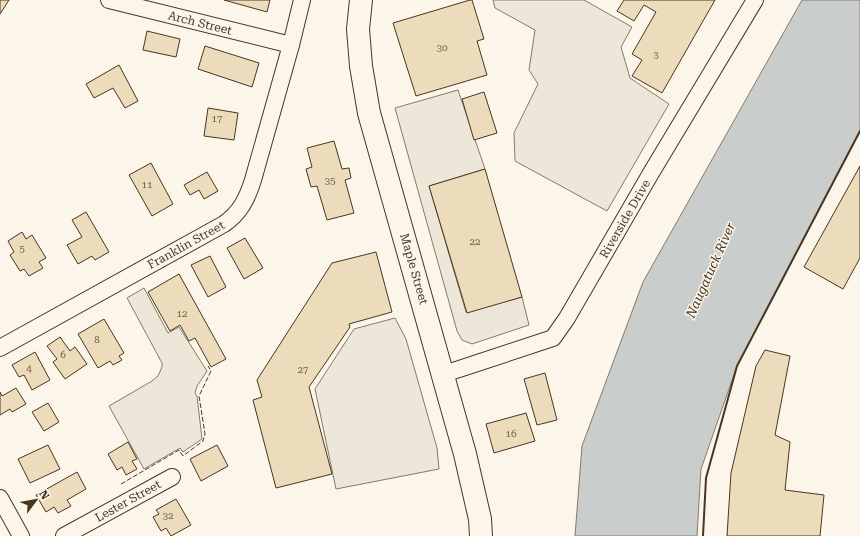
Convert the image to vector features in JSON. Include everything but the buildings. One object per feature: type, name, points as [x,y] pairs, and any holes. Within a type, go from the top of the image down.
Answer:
[{"type":"main road","name":"Maple Street","points":[[361,0],[358,29],[361,66],[369,113],[444,374],[480,519],[481,536]]},
{"type":"street","name":"Arch Street","points":[[109,0],[291,46]]},
{"type":"street","name":"Franklin Street","points":[[0,348],[224,224],[236,215],[244,204],[249,193],[291,46],[302,0]]},
{"type":"street","name":"Riverside Drive","points":[[444,374],[553,338],[567,318],[658,161],[755,0]]},
{"type":"street","name":"Lester Street","points":[[64,536],[172,477]]},
{"type":"street","points":[[0,498],[21,536]]},
{"type":"shaded area","points":[[493,0],[584,0],[632,27],[621,47],[630,78],[669,104],[607,211],[515,161],[514,133],[538,84],[529,70],[535,30],[495,8]]},
{"type":"shaded area","points":[[458,90],[485,169],[429,186],[466,312],[522,297],[529,325],[472,344],[462,340],[457,331],[395,108]]},
{"type":"shaded area","points":[[144,288],[168,333],[179,327],[207,371],[197,386],[195,393],[197,396],[202,439],[183,452],[180,448],[144,469],[109,406],[152,381],[158,376],[162,367],[162,363],[127,298]]},
{"type":"shaded area","points":[[395,318],[406,339],[437,448],[439,469],[336,489],[315,389],[354,329]]},
{"type":"water","name":"Naugatuck River","points":[[802,0],[860,0],[860,131],[737,366],[701,469],[697,536],[575,536],[582,446],[643,282]]},
{"type":"fence","points":[[121,484],[179,450],[183,456],[203,441],[205,434],[199,396],[211,371],[208,366]]},
{"type":"wall","points":[[703,536],[706,478],[737,366],[860,131]]}]
